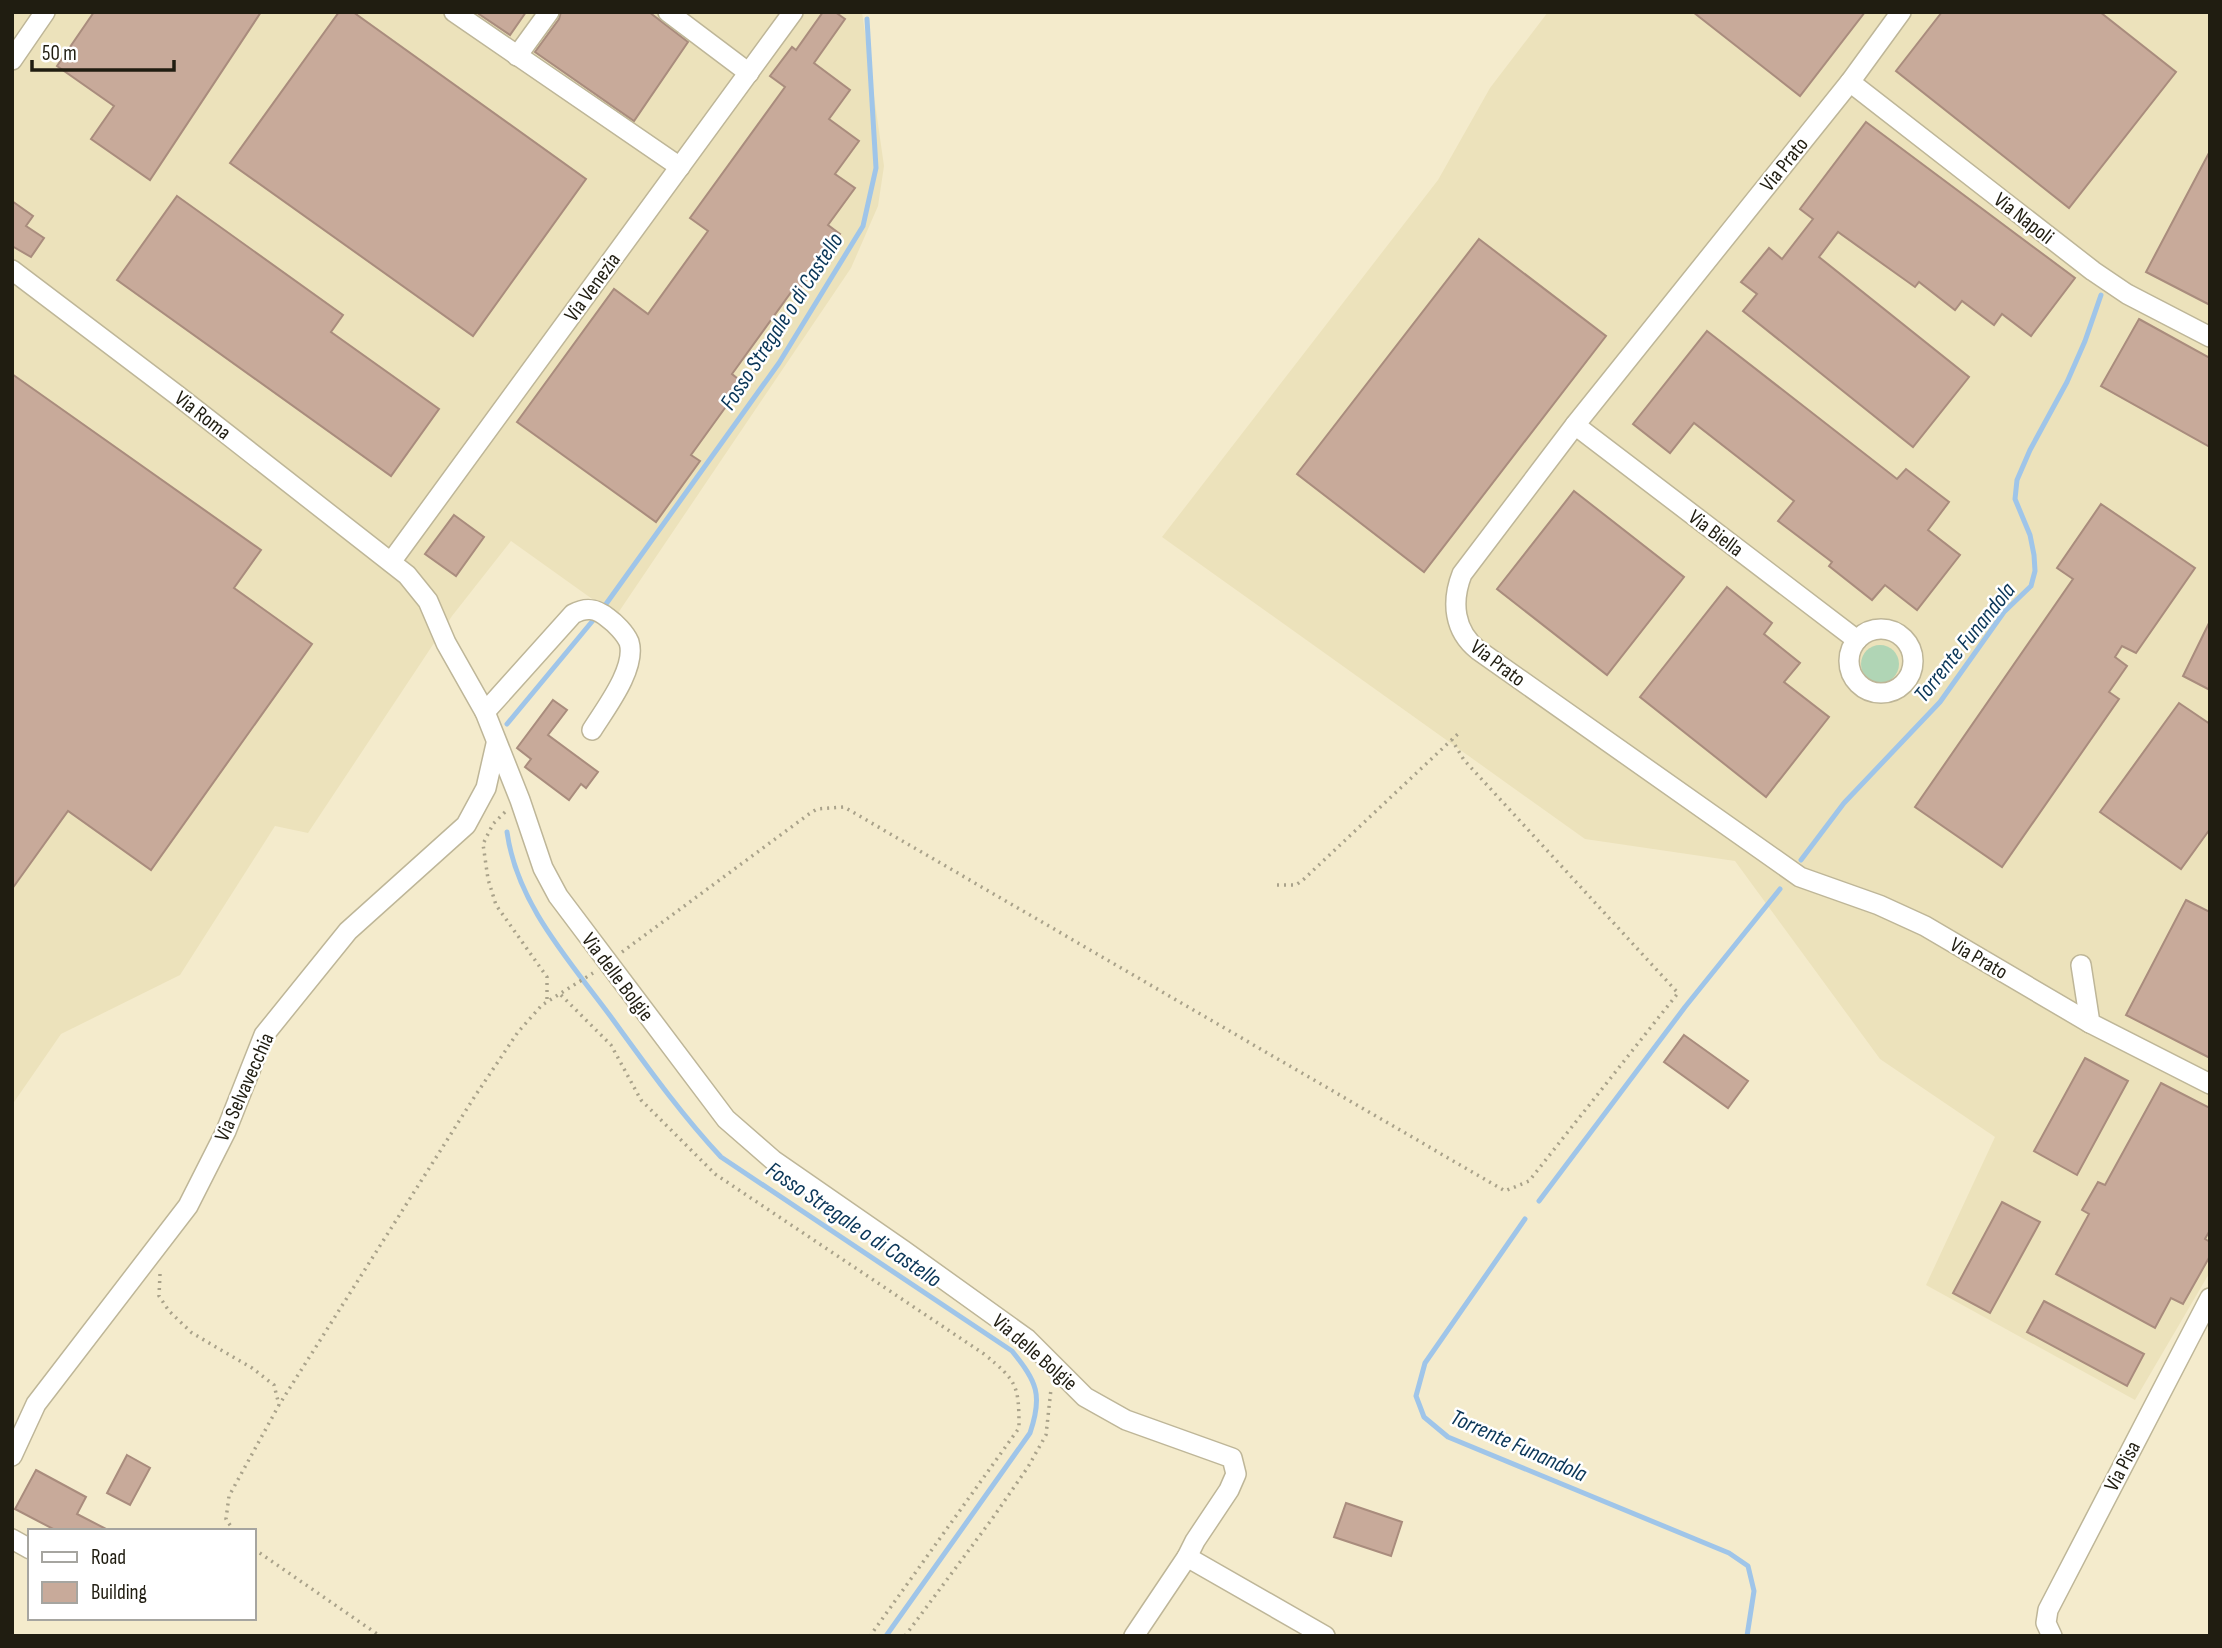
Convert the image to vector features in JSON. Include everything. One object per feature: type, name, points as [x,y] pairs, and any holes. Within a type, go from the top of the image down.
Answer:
[{"type":"street","points":[[12,60],[45,12]]},
{"type":"street","points":[[454,12],[680,167]]},
{"type":"street","points":[[517,56],[549,12]]},
{"type":"street","points":[[668,12],[749,73]]},
{"type":"street","name":"Via Venezia","points":[[391,562],[793,12]]},
{"type":"street","name":"Via Prato","points":[[1901,12],[1850,82],[1575,425],[1462,574],[1457,586],[1456,617],[1461,633],[1469,643],[1800,877],[1879,905],[1925,926],[2090,1023],[2210,1084]]},
{"type":"street","name":"Via Napoli","points":[[1850,82],[2092,271],[2127,294],[2210,337]]},
{"type":"street","name":"Via Roma","points":[[12,270],[407,575],[428,601],[446,643],[485,712]]},
{"type":"street","name":"Via Biella","points":[[1575,425],[1857,640]]},
{"type":"street","points":[[485,712],[573,614],[594,609],[610,620],[625,636],[630,651],[625,674],[592,730]]},
{"type":"street","name":"Via delle Bolgie","points":[[485,712],[520,800],[543,868],[558,896],[603,965],[726,1119],[774,1160],[1027,1339],[1085,1397],[1126,1420],[1232,1458],[1236,1474],[1229,1490],[1195,1541],[1188,1557]]},
{"type":"street","name":"Via Selvavecchia","points":[[12,1456],[36,1404],[188,1206],[226,1131],[264,1035],[348,931],[466,825],[486,788],[496,741]]},
{"type":"street","points":[[2081,965],[2090,1023]]},
{"type":"street","name":"Via Pisa","points":[[2052,1636],[2046,1623],[2048,1609],[2210,1298]]},
{"type":"street","points":[[12,1539],[28,1548]]},
{"type":"street","points":[[1133,1636],[1188,1557],[1325,1636]]},
{"type":"path","points":[[1277,884],[1296,884],[1304,879],[1461,731]]},
{"type":"path","points":[[233,1529],[226,1519],[229,1496],[279,1405],[518,1032],[547,1002],[567,991],[817,809],[844,807],[1493,1185],[1511,1191],[1530,1181],[1678,993],[1464,760],[1452,740]]},
{"type":"path","points":[[493,824],[483,844],[488,879],[496,905],[547,977],[547,1002]]},
{"type":"path","points":[[561,995],[611,1045],[641,1100],[715,1174],[984,1354],[1011,1376],[1019,1396],[1020,1428],[870,1636]]},
{"type":"path","points":[[156,1248],[160,1263],[159,1297],[169,1311],[192,1333],[252,1368],[274,1385],[279,1405]]},
{"type":"path","points":[[905,1636],[992,1519],[1028,1467],[1046,1435],[1051,1390],[1041,1354]]},
{"type":"path","points":[[256,1550],[380,1636]]},
{"type":"shaded area","points":[[12,12],[862,12],[884,166],[878,206],[851,268],[616,616],[511,541],[452,616],[308,833],[275,826],[180,975],[61,1034],[12,1105]]},
{"type":"shaded area","points":[[1548,12],[2210,12],[2210,1272],[2135,1400],[1926,1285],[1995,1137],[1880,1059],[1735,861],[1585,839],[1162,537],[1438,180],[1490,88]]},
{"type":"green space","points":[[1880,645],[1894,650],[1899,664],[1894,678],[1880,683],[1866,678],[1861,664],[1866,650]]},
{"type":"building","points":[[94,12],[261,12],[150,180],[91,139],[114,106],[57,66]]},
{"type":"building","points":[[339,12],[353,12],[586,179],[473,336],[230,163]]},
{"type":"building","points":[[476,12],[526,12],[510,35]]},
{"type":"building","points":[[561,12],[649,12],[688,42],[634,121],[535,52],[559,19]]},
{"type":"building","points":[[823,12],[835,12],[845,19],[814,63],[850,90],[829,119],[859,141],[835,174],[855,188],[828,225],[840,234],[796,294],[792,291],[732,374],[743,383],[691,455],[700,461],[656,522],[517,422],[614,289],[648,314],[708,231],[690,218],[785,87],[770,76],[792,47],[796,50]]},
{"type":"building","points":[[1693,12],[1865,12],[1800,96]]},
{"type":"building","points":[[1942,12],[2100,12],[2176,72],[2069,208],[1896,71]]},
{"type":"building","points":[[1866,122],[2075,278],[2031,336],[2002,314],[1994,325],[1962,301],[1955,310],[1919,282],[1915,287],[1838,232],[1819,257],[1969,377],[1913,447],[1743,311],[1757,294],[1741,282],[1769,248],[1782,259],[1813,219],[1800,209]]},
{"type":"building","points":[[2210,151],[2210,305],[2146,272]]},
{"type":"building","points":[[177,196],[343,315],[331,332],[439,409],[391,476],[117,280]]},
{"type":"building","points":[[12,201],[33,216],[26,226],[44,238],[31,257],[12,246]]},
{"type":"building","points":[[1479,239],[1606,336],[1424,572],[1297,474]]},
{"type":"building","points":[[2139,319],[2210,358],[2210,447],[2101,386]]},
{"type":"building","points":[[1707,331],[1897,479],[1906,469],[1949,502],[1928,530],[1960,555],[1917,610],[1885,585],[1872,600],[1829,566],[1832,562],[1778,521],[1794,501],[1694,423],[1670,453],[1633,424]]},
{"type":"building","points":[[12,374],[261,550],[234,588],[312,644],[151,870],[68,811],[12,889]]},
{"type":"building","points":[[1574,491],[1684,577],[1607,675],[1497,589]]},
{"type":"building","points":[[2101,504],[2195,568],[2136,653],[2122,646],[2115,657],[2127,666],[2109,692],[2119,699],[2002,867],[1915,807],[2073,579],[2057,568]]},
{"type":"building","points":[[454,515],[484,537],[456,576],[425,554]]},
{"type":"building","points":[[1727,587],[1772,623],[1764,634],[1800,663],[1784,682],[1829,717],[1766,797],[1640,697]]},
{"type":"building","points":[[2210,621],[2210,690],[2183,676]]},
{"type":"building","points":[[553,700],[567,710],[548,735],[598,772],[586,788],[581,784],[569,800],[525,767],[531,759],[517,748]]},
{"type":"building","points":[[2179,703],[2210,724],[2210,829],[2181,869],[2100,812]]},
{"type":"building","points":[[2186,900],[2210,912],[2210,1058],[2126,1015]]},
{"type":"building","points":[[1684,1035],[1748,1081],[1728,1108],[1664,1062]]},
{"type":"building","points":[[2085,1058],[2128,1081],[2077,1175],[2034,1151]]},
{"type":"building","points":[[2161,1083],[2210,1108],[2210,1230],[2205,1239],[2210,1242],[2210,1256],[2183,1304],[2171,1298],[2155,1328],[2056,1274],[2089,1214],[2082,1210],[2098,1182],[2105,1185]]},
{"type":"building","points":[[2002,1202],[2040,1222],[1990,1313],[1953,1293]]},
{"type":"building","points":[[2044,1301],[2144,1354],[2127,1386],[2027,1332]]},
{"type":"building","points":[[127,1455],[150,1468],[130,1505],[107,1493]]},
{"type":"building","points":[[36,1470],[86,1497],[77,1514],[106,1529],[53,1529],[15,1509]]},
{"type":"building","points":[[1346,1503],[1402,1522],[1391,1556],[1334,1537]]},
{"type":"waterway","name":"Fosso Stregale o di Castello","points":[[606,604],[779,363],[863,226],[876,168],[867,19]]},
{"type":"waterway","name":"Torrente Funandola","points":[[1801,860],[1844,803],[1940,702],[2004,612],[2031,586],[2035,571],[2034,555],[2030,535],[2015,499],[2017,480],[2067,382],[2101,295]]},
{"type":"waterway","name":"Fosso Stregale o di Castello","points":[[507,724],[595,618]]},
{"type":"waterway","name":"Fosso Stregale o di Castello","points":[[507,832],[522,883],[547,930],[664,1088],[721,1157],[1012,1351],[1032,1381],[1037,1399],[1030,1433],[886,1636]]},
{"type":"waterway","name":"Torrente Funandola","points":[[1539,1201],[1685,1007],[1780,889]]},
{"type":"waterway","name":"Torrente Funandola","points":[[1525,1219],[1425,1363],[1416,1396],[1424,1417],[1448,1437],[1729,1553],[1748,1566],[1754,1591],[1747,1636]]}]
